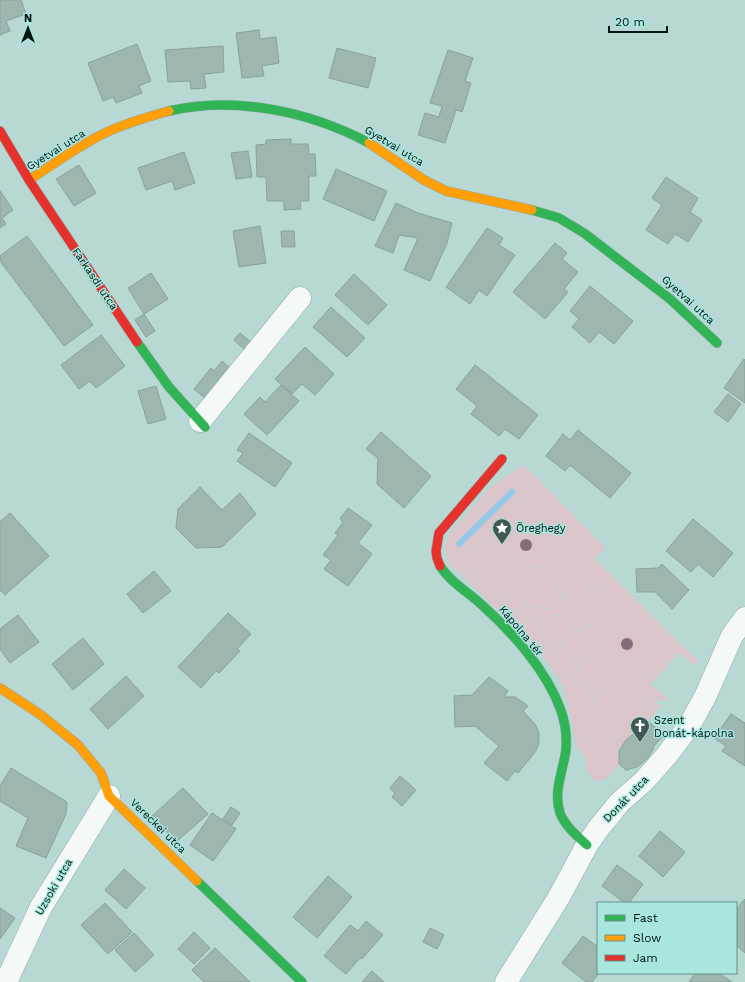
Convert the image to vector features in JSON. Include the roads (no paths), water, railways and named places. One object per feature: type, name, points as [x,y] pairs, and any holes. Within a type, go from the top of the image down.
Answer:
[{"type":"street","name":"Gyetvai utca","points":[[29,180],[105,134],[155,113],[204,105],[235,104],[267,107],[299,114],[331,125],[365,141],[432,184],[446,191],[542,212],[578,228],[665,294],[717,343]]},
{"type":"street","name":"Farkasdi utca","points":[[0,131],[29,180],[142,349],[170,387],[202,424],[300,298]]},
{"type":"street","name":"Kápolna tér","points":[[502,460],[439,533],[435,548],[438,562],[447,576],[482,605],[515,640],[546,681],[558,704],[564,723],[566,738],[557,790],[558,804],[563,819],[571,831],[586,845]]},
{"type":"street","name":"Donát utca","points":[[506,982],[559,897],[586,845],[620,802],[644,781],[667,755],[689,726],[705,697],[732,636],[745,618]]},
{"type":"street","name":"Vereckei utca","points":[[0,688],[40,712],[77,745],[100,772],[109,796],[302,982]]},
{"type":"street","name":"Uzsoki utca","points":[[6,982],[41,907],[109,796]]},
{"type":"waterway","points":[[459,544],[512,492]]},
{"type":"place","name":"Öreghegy","points":[[502,545]]},
{"type":"place","name":"Szent Donát-kápolna","points":[[640,743]]}]
